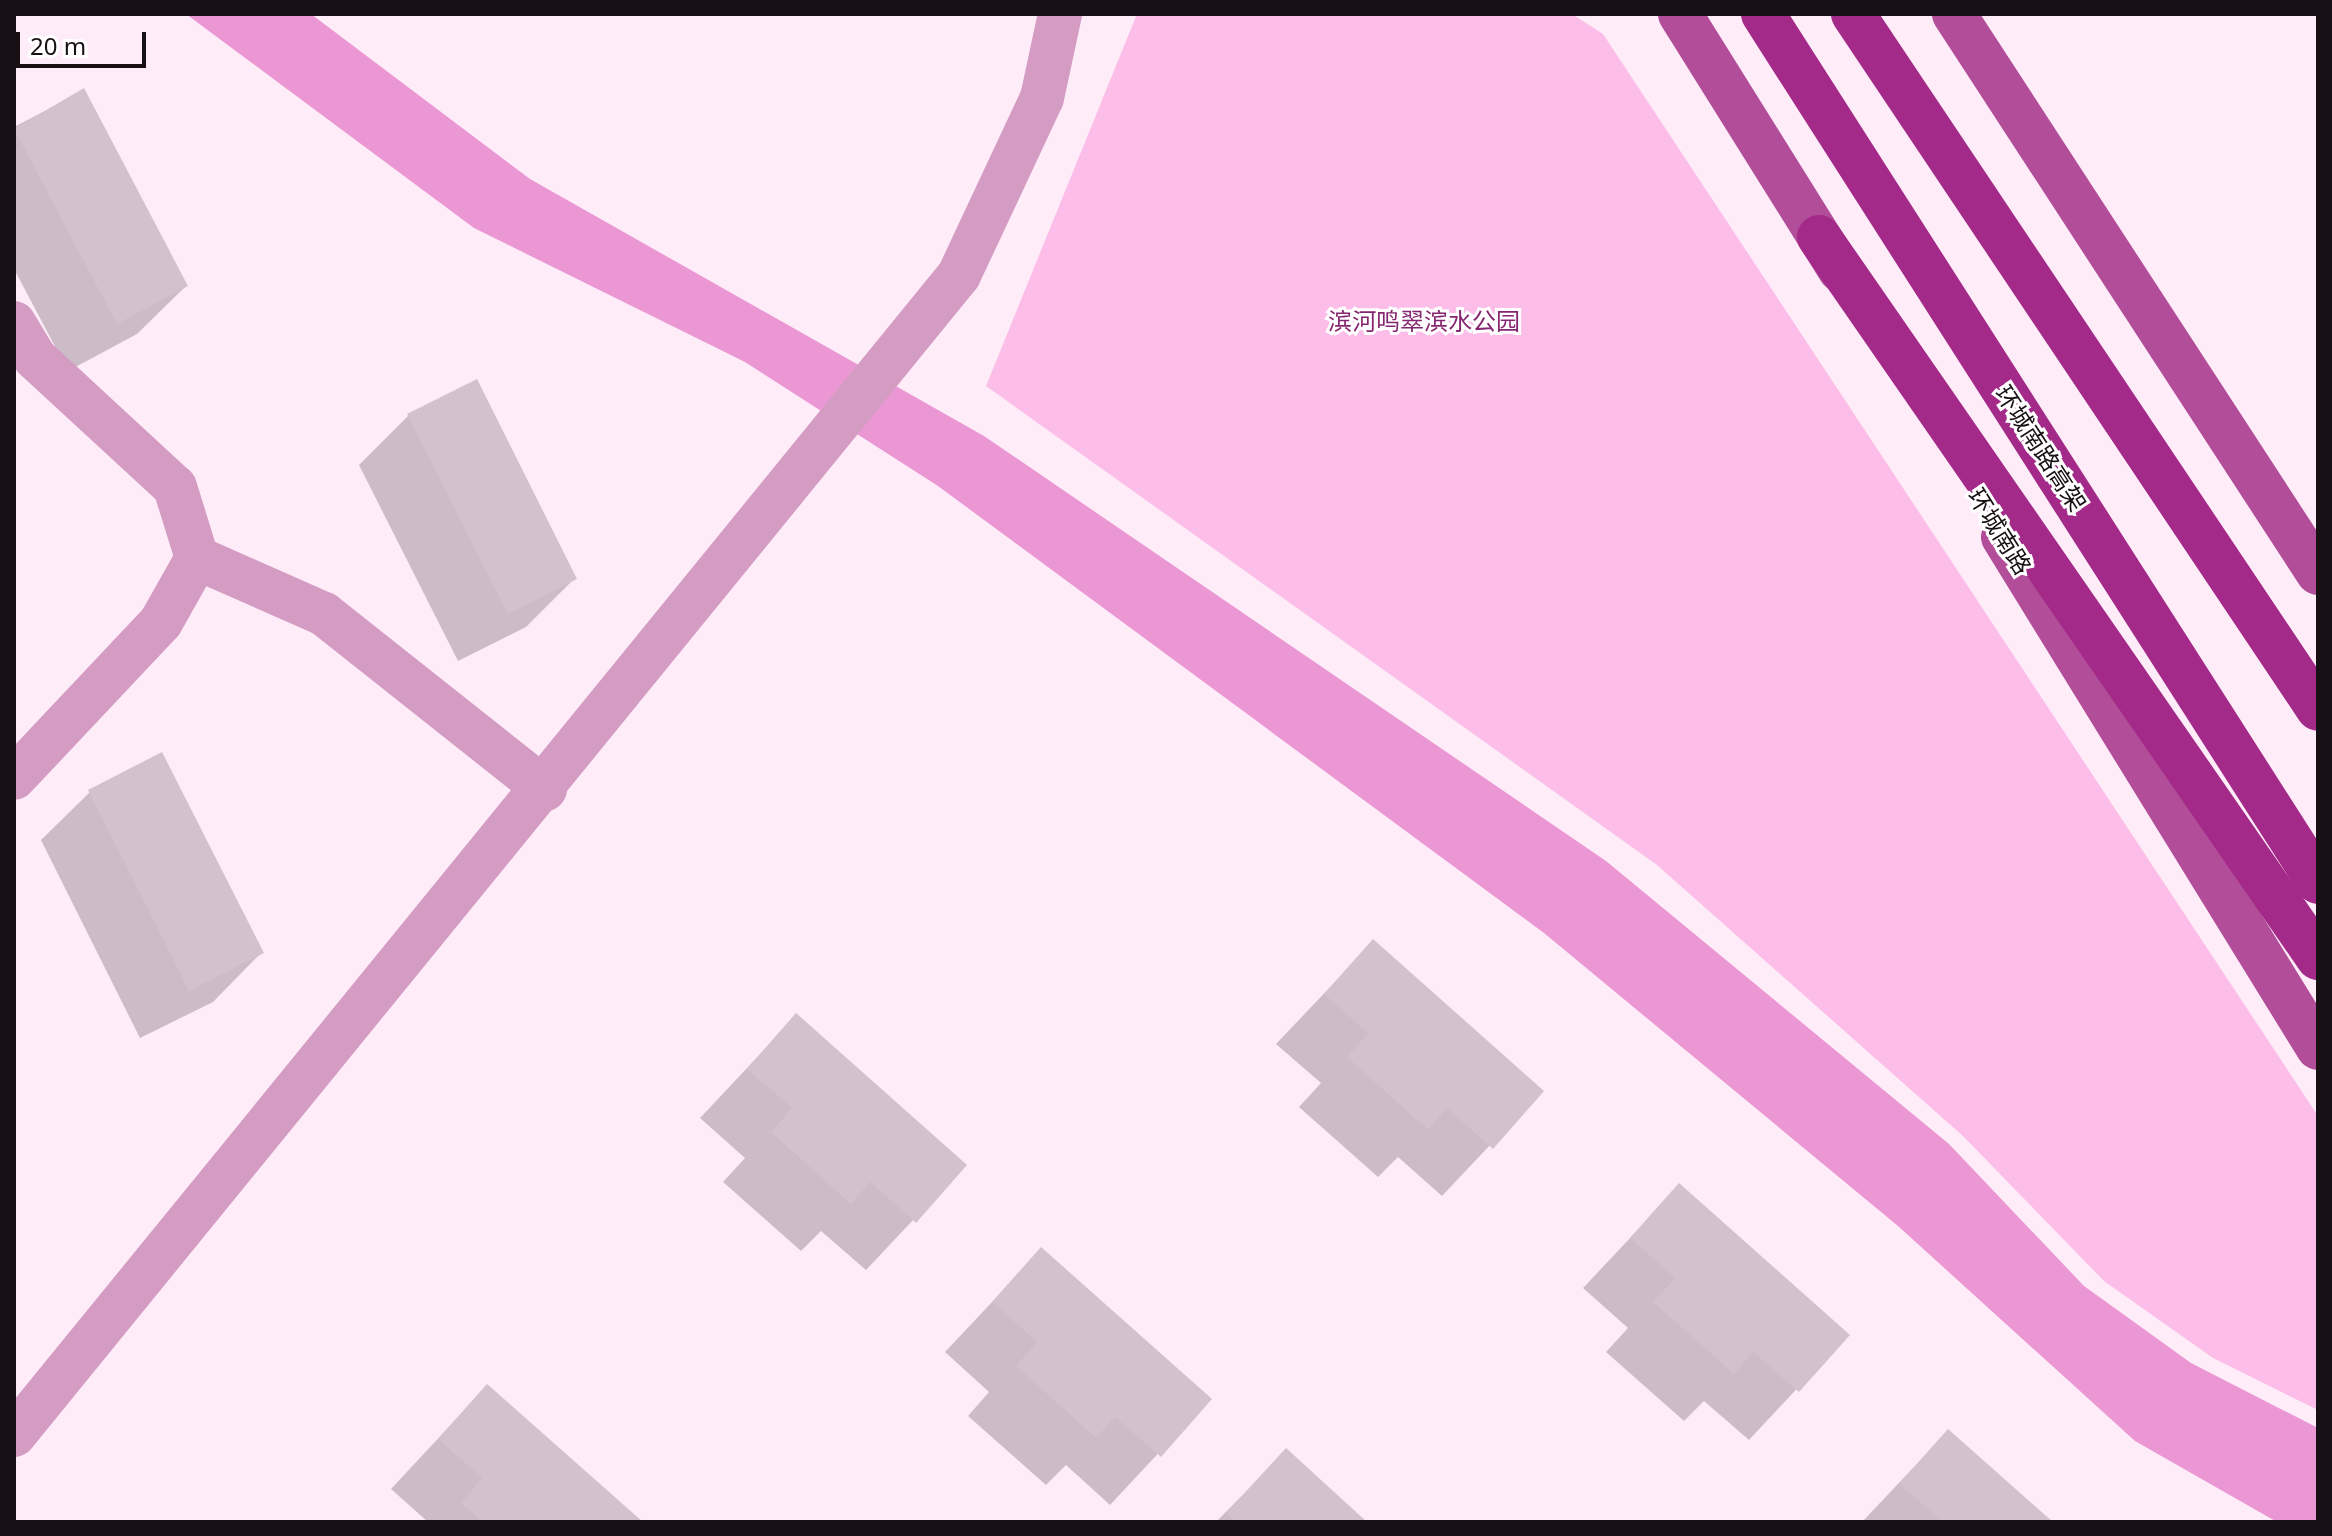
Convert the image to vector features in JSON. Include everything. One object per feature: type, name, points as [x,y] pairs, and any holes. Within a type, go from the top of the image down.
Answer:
[{"type":"highway","name":"环城南路高架","points":[[1763,14],[2318,882]]},
{"type":"highway","points":[[1853,14],[2318,709]]},
{"type":"highway","points":[[1819,237],[2318,958]]},
{"type":"main road","name":"环城南路","points":[[1680,14],[2318,1048]]},
{"type":"main road","points":[[1954,14],[2318,573]]},
{"type":"street","points":[[14,1435],[545,789],[959,275],[1042,98],[1060,14]]},
{"type":"street","points":[[14,323],[45,369],[175,487],[197,558],[161,622],[14,778]]},
{"type":"street","points":[[197,558],[324,614],[545,789]]},
{"type":"green space","name":"滨河鸣翠滨水公园","points":[[1137,14],[1572,14],[1603,34],[2318,1116],[2318,1410],[2213,1358],[2104,1281],[1963,1136],[1657,865],[986,386]]},
{"type":"shaded area","points":[[186,14],[311,14],[530,179],[984,436],[1606,861],[1949,1144],[2084,1286],[2191,1363],[2318,1428],[2318,1522],[2277,1522],[2135,1441],[1898,1226],[1544,933],[938,486],[745,362],[474,228]]},
{"type":"building","points":[[84,88],[188,286],[117,324],[14,129]]},
{"type":"building","points":[[477,379],[577,579],[508,614],[407,414]]},
{"type":"building","points":[[162,752],[264,953],[189,991],[88,790]]},
{"type":"building","points":[[1373,939],[1544,1091],[1493,1149],[1447,1108],[1428,1130],[1347,1057],[1368,1033],[1324,994]]},
{"type":"building","points":[[796,1013],[967,1165],[916,1223],[870,1182],[851,1204],[771,1132],[792,1108],[747,1069]]},
{"type":"building","points":[[1679,1183],[1850,1335],[1799,1392],[1753,1352],[1734,1374],[1653,1302],[1675,1278],[1630,1238]]},
{"type":"building","points":[[1041,1247],[1212,1399],[1161,1457],[1115,1417],[1096,1438],[1016,1366],[1037,1342],[992,1302]]},
{"type":"building","points":[[487,1384],[643,1522],[483,1522],[461,1503],[482,1478],[438,1439]]},
{"type":"building","points":[[1948,1429],[2053,1522],[1943,1522],[1899,1484]]},
{"type":"building","points":[[1286,1448],[1367,1522],[1237,1522],[1226,1513]]}]
